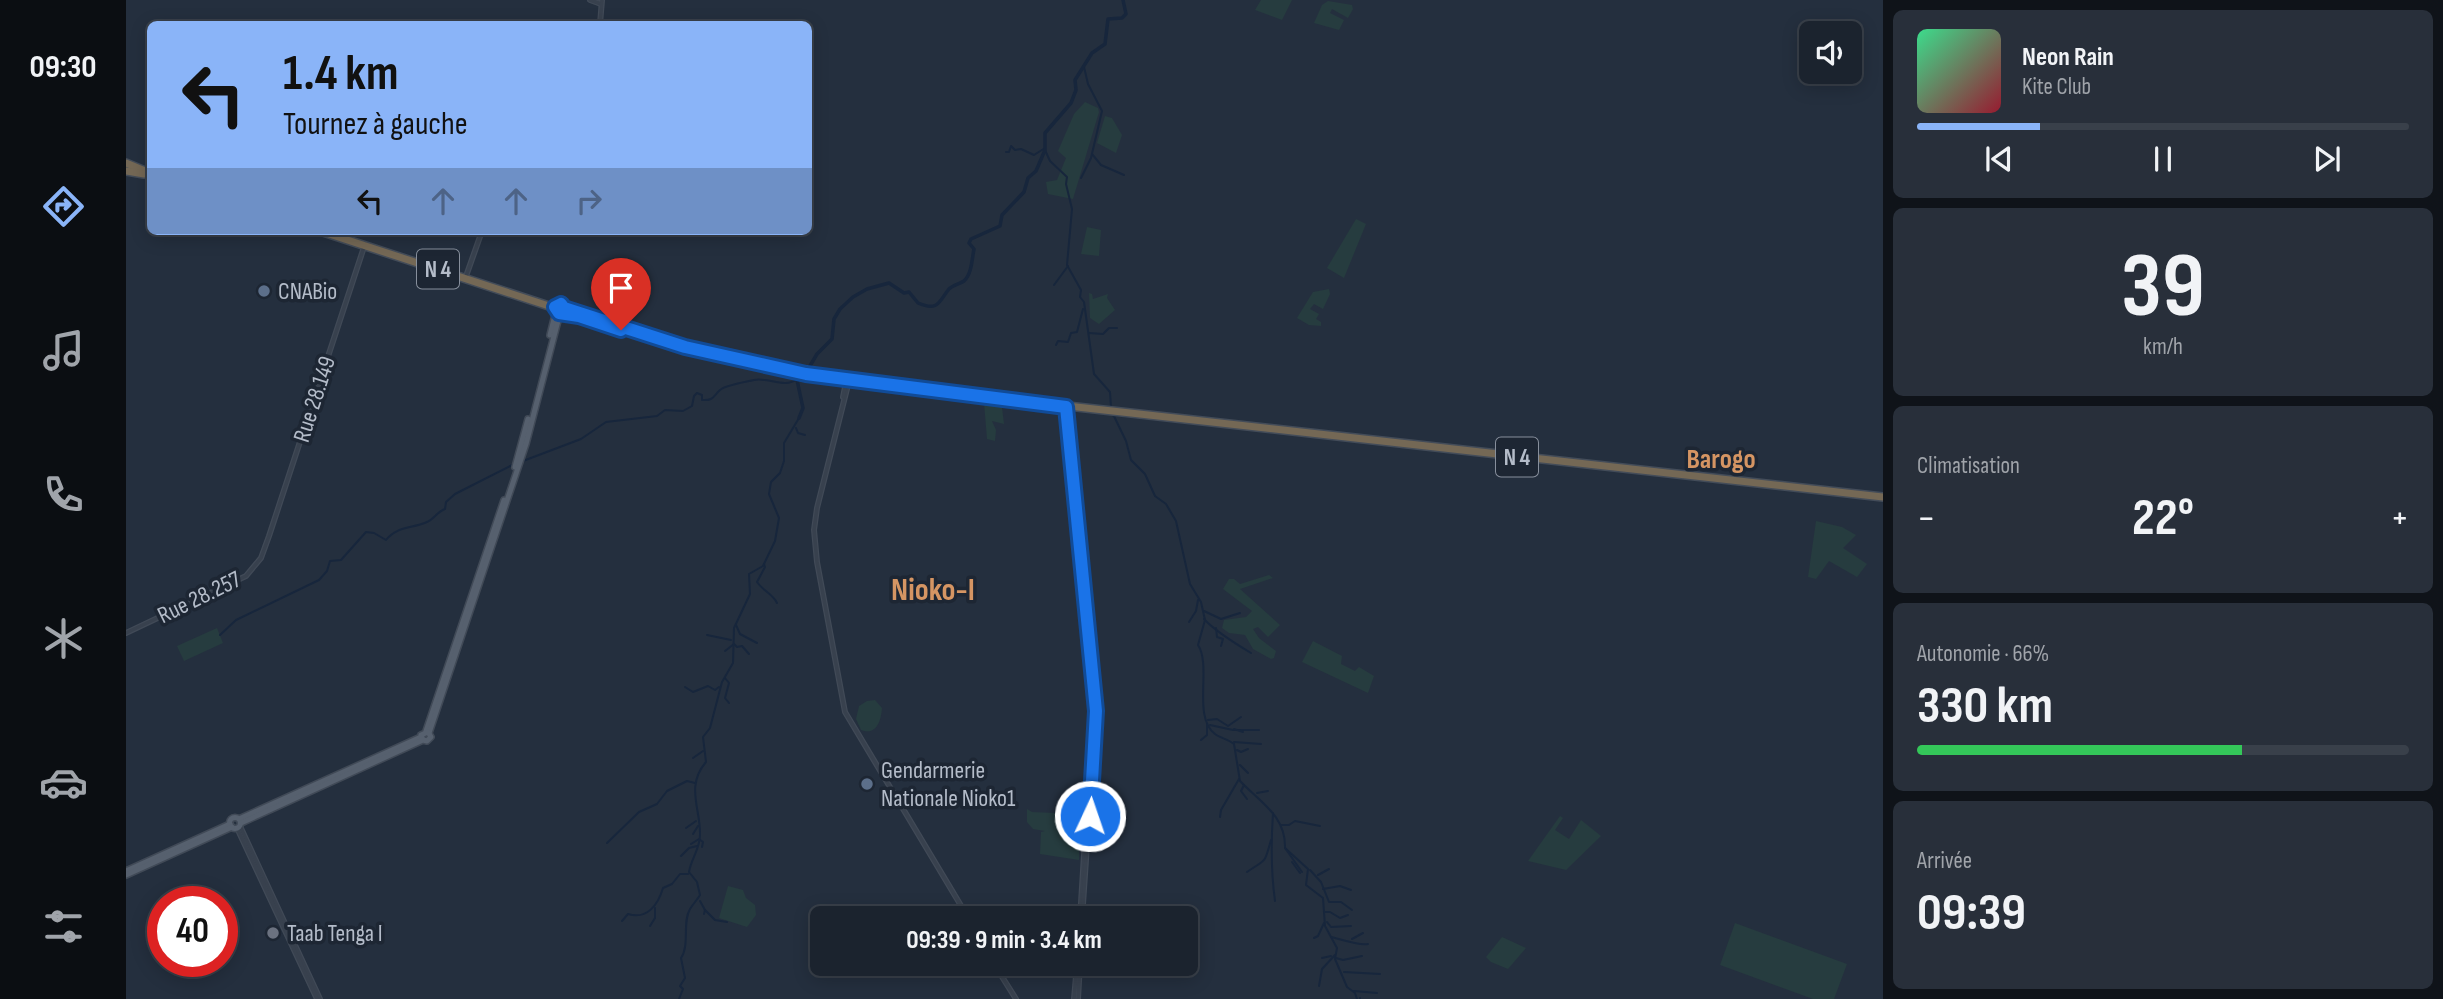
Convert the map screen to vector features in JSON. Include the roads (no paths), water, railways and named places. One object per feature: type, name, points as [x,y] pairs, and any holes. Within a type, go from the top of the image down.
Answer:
[{"type":"highway","points":[[126,167],[147,173]]},
{"type":"highway","name":"N 4","points":[[334,235],[685,347],[847,382],[1883,497]]},
{"type":"highway","name":"N 4","points":[[341,235],[365,244]]},
{"type":"main road","points":[[126,873],[422,738],[428,732],[519,460],[559,309]]},
{"type":"street","points":[[590,0],[602,2],[600,21]]},
{"type":"street","points":[[466,277],[481,235]]},
{"type":"street","name":"Rue 28.149","points":[[263,552],[365,244]]},
{"type":"street","points":[[847,382],[813,530],[838,694],[846,718],[959,906]]},
{"type":"street","points":[[1064,406],[1096,711],[1082,906]]},
{"type":"street","name":"Rue 28.257","points":[[126,633],[246,576],[257,565],[263,552]]},
{"type":"street","points":[[237,824],[319,999]]},
{"type":"street","points":[[1003,976],[1017,999]]},
{"type":"street","points":[[1076,999],[1077,976]]},
{"type":"waterway","points":[[807,371],[817,354],[832,339],[834,319],[840,309],[853,297],[867,289],[889,283],[904,293],[909,292],[918,303],[934,306],[952,286],[967,278],[974,249],[969,243],[971,239],[1000,226],[1002,215],[1024,192],[1028,178],[1036,171],[1045,150],[1045,133],[1071,103],[1076,90],[1075,80],[1092,53],[1105,44],[1108,19],[1122,18],[1126,14],[1123,0]]},
{"type":"waterway","points":[[1081,178],[1091,158],[1102,111],[1088,84],[1084,67]]},
{"type":"waterway","points":[[1006,152],[1009,152],[1011,146],[1015,150],[1021,149],[1034,155],[1045,148]]},
{"type":"waterway","points":[[1045,150],[1050,161],[1067,177],[1072,209],[1067,265],[1081,290],[1080,297],[1084,302],[1094,374],[1110,392],[1111,407]]},
{"type":"waterway","points":[[1092,154],[1101,165],[1124,175]]},
{"type":"waterway","points":[[1054,285],[1068,266]]},
{"type":"waterway","points":[[1056,345],[1058,341],[1068,342],[1071,333],[1077,332],[1083,309]]},
{"type":"waterway","points":[[1089,333],[1103,334],[1109,328],[1117,328]]},
{"type":"waterway","points":[[523,461],[581,439],[606,422],[657,416],[665,410],[683,411],[692,406],[697,393],[702,395],[702,400],[709,400],[723,388],[736,384],[754,380],[787,383],[798,379]]},
{"type":"waterway","points":[[797,380],[803,408],[799,418]]},
{"type":"waterway","points":[[1112,412],[1126,441],[1131,460],[1145,474],[1155,496],[1166,504],[1176,521],[1190,584],[1201,602],[1205,620],[1198,645],[1202,654],[1203,704],[1208,726],[1215,734],[1234,744],[1240,781],[1271,811],[1281,827],[1285,848],[1308,869],[1306,885],[1323,898],[1325,926],[1337,948],[1335,959],[1347,987],[1355,993],[1357,999]]},
{"type":"waterway","points":[[1112,415],[1208,425]]},
{"type":"waterway","points":[[679,999],[683,989],[680,986],[685,978],[681,958],[685,947],[686,920],[700,895],[697,882],[689,872],[700,840],[695,789],[696,780],[706,762],[703,737],[710,728],[722,682],[733,663],[734,628],[750,594],[749,574],[763,566],[775,541],[779,518],[769,494],[771,482],[780,473],[784,461],[784,443],[799,418]]},
{"type":"waterway","points":[[796,428],[798,433],[805,435]]},
{"type":"waterway","points":[[220,635],[236,620],[319,580],[327,571],[330,561],[341,560],[366,532],[386,540],[400,530],[427,522],[445,509],[446,502],[455,494],[514,464]]},
{"type":"waterway","points":[[764,564],[757,582],[777,603]]},
{"type":"waterway","points":[[1189,622],[1196,611],[1198,600]]},
{"type":"waterway","points":[[1204,611],[1221,619],[1240,613]]},
{"type":"waterway","points":[[1204,619],[1251,653]]},
{"type":"waterway","points":[[736,625],[740,634],[757,643]]},
{"type":"waterway","points":[[1216,628],[1217,637],[1223,639],[1221,646]]},
{"type":"waterway","points":[[707,635],[731,640]]},
{"type":"waterway","points":[[725,651],[734,644],[737,647],[742,646],[749,654]]},
{"type":"waterway","points":[[725,678],[729,683],[725,698],[729,703]]},
{"type":"waterway","points":[[685,687],[693,692],[708,686],[715,690],[719,687]]},
{"type":"waterway","points":[[1208,720],[1217,719],[1228,726],[1241,717]]},
{"type":"waterway","points":[[1201,740],[1207,735],[1207,724]]},
{"type":"waterway","points":[[1210,725],[1233,730],[1259,730]]},
{"type":"waterway","points":[[1234,729],[1243,732]]},
{"type":"waterway","points":[[1234,742],[1261,744]]},
{"type":"waterway","points":[[1237,750],[1241,752],[1248,749]]},
{"type":"waterway","points":[[693,758],[703,751]]},
{"type":"waterway","points":[[1240,765],[1248,773]]},
{"type":"waterway","points":[[1220,817],[1221,810],[1239,779]]},
{"type":"waterway","points":[[607,843],[639,812],[657,804],[667,791],[687,781],[695,783]]},
{"type":"waterway","points":[[1244,785],[1241,791],[1247,799]]},
{"type":"waterway","points":[[1257,793],[1268,791]]},
{"type":"waterway","points":[[1273,813],[1275,901]]},
{"type":"waterway","points":[[686,828],[696,821]]},
{"type":"waterway","points":[[1282,825],[1295,821],[1320,826]]},
{"type":"waterway","points":[[693,834],[698,826]]},
{"type":"waterway","points":[[691,844],[699,839],[703,842],[702,847]]},
{"type":"waterway","points":[[1247,872],[1264,860],[1271,840]]},
{"type":"waterway","points":[[681,856],[689,848],[697,846]]},
{"type":"waterway","points":[[1285,848],[1302,872]]},
{"type":"waterway","points":[[1292,862],[1300,873]]},
{"type":"waterway","points":[[1318,875],[1329,869]]},
{"type":"waterway","points":[[1310,870],[1321,882],[1329,902],[1341,902],[1352,910]]},
{"type":"waterway","points":[[622,921],[628,914],[641,915],[651,910],[663,888],[672,884],[680,874],[688,874]]},
{"type":"waterway","points":[[1323,889],[1340,886],[1351,890]]},
{"type":"waterway","points":[[700,901],[705,910],[704,914]]},
{"type":"waterway","points":[[650,926],[655,918],[655,908]]},
{"type":"waterway","points":[[705,910],[715,920],[727,922]]},
{"type":"waterway","points":[[1324,912],[1330,912],[1340,918],[1348,915]]},
{"type":"waterway","points":[[1327,922],[1331,927],[1351,926]]},
{"type":"waterway","points":[[1314,938],[1318,936],[1324,923]]},
{"type":"waterway","points":[[1352,939],[1363,933]]},
{"type":"waterway","points":[[1331,937],[1368,944]]},
{"type":"waterway","points":[[1319,986],[1322,969],[1335,955]]},
{"type":"waterway","points":[[1322,958],[1331,956]]},
{"type":"waterway","points":[[1336,958],[1343,960],[1362,956]]},
{"type":"waterway","points":[[1344,972],[1380,974]]},
{"type":"waterway","points":[[1354,991],[1377,993]]},
{"type":"place","name":"CNABio","points":[[264,291]]},
{"type":"place","name":"Gendarmerie Nationale Nioko1","points":[[867,784]]},
{"type":"place","name":"Taab Tenga I","points":[[273,933]]},
{"type":"district","name":"Barogo","points":[[1721,458]]},
{"type":"district","name":"Nioko-I","points":[[933,589]]}]
